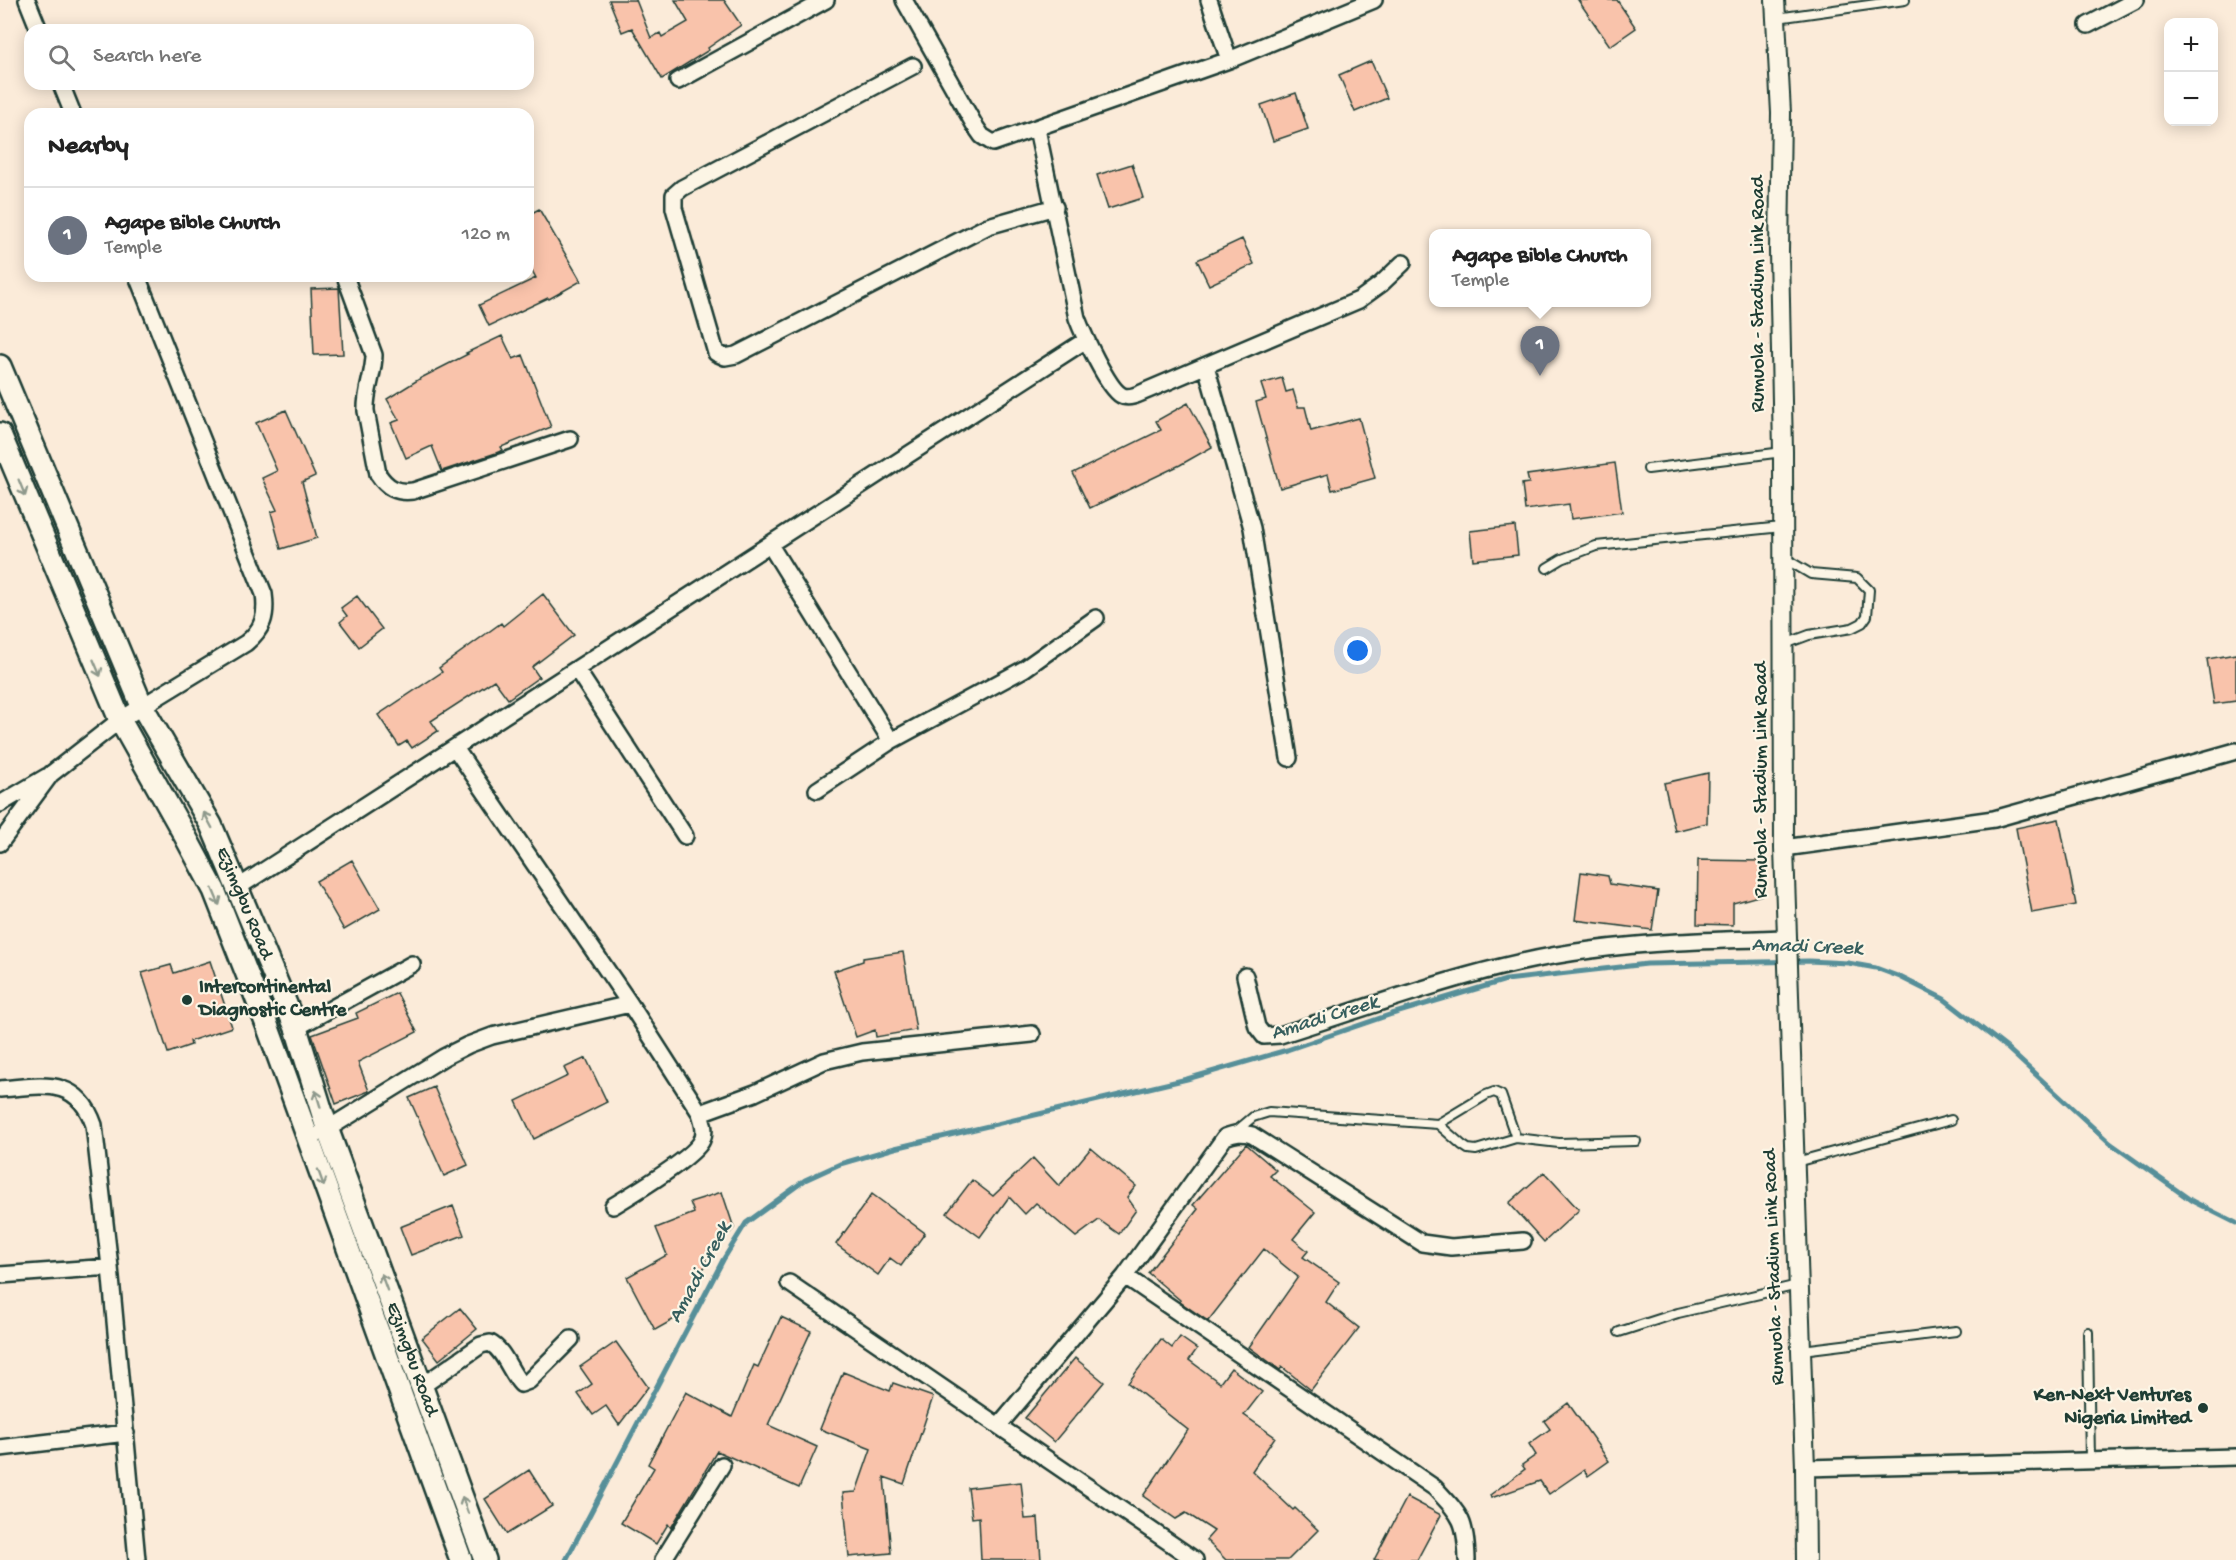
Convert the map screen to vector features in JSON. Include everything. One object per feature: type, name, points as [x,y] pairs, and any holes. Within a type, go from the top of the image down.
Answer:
[{"type":"main road","name":"Ezimgbu Road","points":[[0,366],[142,706],[211,825],[296,1028],[327,1128],[485,1560]]},
{"type":"main road","name":"Ezimgbu Road","points":[[0,434],[120,720],[214,890],[267,1024],[461,1560]]},
{"type":"street","points":[[27,0],[37,24]]},
{"type":"street","points":[[678,81],[826,0]]},
{"type":"street","points":[[904,0],[982,136],[993,142],[1037,129],[1229,60],[1374,0]]},
{"type":"street","points":[[1209,0],[1229,60]]},
{"type":"street","name":"Rumuola - Stadium Link Road","points":[[1775,0],[1780,113],[1784,848],[1805,1468],[1806,1560]]},
{"type":"street","points":[[2088,25],[2136,0]]},
{"type":"street","points":[[913,66],[682,188],[674,195],[674,208],[716,353],[725,357],[736,355],[988,226],[1055,207]]},
{"type":"street","points":[[63,90],[71,108]]},
{"type":"street","points":[[1037,129],[1077,318],[1086,340],[1121,395],[1129,397],[1359,300],[1381,285],[1403,263]]},
{"type":"street","points":[[0,804],[51,774],[120,720],[246,643],[257,634],[264,621],[266,607],[264,594],[139,282]]},
{"type":"street","points":[[347,282],[374,355],[374,368],[365,401],[378,474],[383,483],[402,492],[413,490],[570,439]]},
{"type":"street","points":[[237,888],[1086,340]]},
{"type":"street","points":[[1206,366],[1259,560],[1290,758]]},
{"type":"street","points":[[770,545],[891,741]]},
{"type":"street","points":[[817,790],[891,741],[1024,669],[1096,618]]},
{"type":"street","points":[[577,670],[685,836]]},
{"type":"street","points":[[455,748],[630,1004],[700,1113],[705,1133],[701,1144],[674,1167],[613,1206]]},
{"type":"street","points":[[1784,848],[1994,819],[2236,751]]},
{"type":"street","points":[[0,843],[51,774]]},
{"type":"street","points":[[1245,976],[1257,1027],[1264,1036],[1280,1035],[1445,983],[1522,962],[1614,947],[1674,942],[1786,943]]},
{"type":"street","points":[[296,1028],[412,964]]},
{"type":"street","points":[[309,1143],[327,1128],[444,1057],[468,1045],[492,1036],[630,1004]]},
{"type":"street","points":[[700,1113],[755,1093],[824,1061],[862,1052],[1032,1034]]},
{"type":"street","points":[[0,1089],[52,1086],[68,1090],[81,1100],[94,1125],[110,1267],[137,1560]]},
{"type":"street","points":[[999,1425],[1125,1276],[1225,1137],[1233,1133],[1243,1132],[1252,1135],[1422,1243],[1451,1247],[1523,1241]]},
{"type":"street","points":[[0,1275],[110,1267]]},
{"type":"street","points":[[1125,1276],[1435,1488],[1459,1513],[1464,1527],[1467,1560]]},
{"type":"street","points":[[789,1283],[999,1425],[1180,1554],[1195,1560]]},
{"type":"street","points":[[422,1386],[481,1345],[490,1343],[497,1346],[513,1376],[521,1384],[529,1381],[571,1339]]},
{"type":"street","points":[[0,1448],[126,1433]]},
{"type":"street","points":[[1805,1468],[2236,1457]]},
{"type":"street","points":[[663,1560],[722,1465]]},
{"type":"lane","points":[[1776,19],[1905,0]]},
{"type":"lane","points":[[1648,469],[1783,453]]},
{"type":"lane","points":[[1547,568],[1562,559],[1596,546],[1783,527]]},
{"type":"lane","points":[[1783,558],[1811,574],[1857,578],[1869,590],[1867,616],[1862,623],[1852,628],[1809,635],[1783,644]]},
{"type":"lane","points":[[1233,1133],[1253,1117],[1269,1112],[1438,1124],[1485,1095],[1494,1092],[1501,1095],[1505,1103],[1516,1138]]},
{"type":"lane","points":[[1794,1162],[1951,1120]]},
{"type":"lane","points":[[1438,1124],[1468,1149],[1476,1150],[1516,1138],[1559,1143],[1636,1141]]},
{"type":"lane","points":[[1618,1332],[1678,1313],[1798,1285]]},
{"type":"lane","points":[[1801,1350],[1956,1331]]},
{"type":"lane","points":[[2088,1332],[2090,1461]]},
{"type":"building","points":[[609,0],[636,0],[651,38],[660,33],[662,37],[688,22],[675,0],[724,0],[741,25],[708,48],[709,50],[662,79],[632,28],[622,32]]},
{"type":"building","points":[[1578,0],[1617,0],[1636,28],[1610,46]]},
{"type":"building","points":[[1371,61],[1387,98],[1355,112],[1339,75]]},
{"type":"building","points":[[1296,93],[1308,129],[1273,141],[1261,105]]},
{"type":"building","points":[[1132,164],[1143,198],[1108,209],[1097,175]]},
{"type":"building","points":[[539,209],[581,281],[549,299],[489,326],[479,305],[528,282],[534,282],[536,278],[534,274],[534,212]]},
{"type":"building","points":[[1242,239],[1254,264],[1209,285],[1197,260]]},
{"type":"building","points":[[339,288],[343,354],[314,355],[311,289]]},
{"type":"building","points":[[502,336],[513,359],[523,355],[551,427],[501,447],[503,450],[496,453],[442,471],[432,446],[406,458],[391,423],[399,420],[387,399],[421,378],[468,354],[466,353]]},
{"type":"building","points":[[1282,378],[1286,392],[1293,390],[1298,407],[1305,407],[1311,431],[1359,418],[1375,478],[1332,490],[1328,474],[1280,488],[1256,402],[1266,399],[1261,384]]},
{"type":"building","points":[[1188,403],[1212,447],[1090,508],[1073,473],[1161,430],[1156,421]]},
{"type":"building","points":[[286,410],[315,476],[302,482],[317,538],[281,549],[271,512],[277,510],[262,478],[277,471],[256,423]]},
{"type":"building","points":[[1615,463],[1622,512],[1571,519],[1569,504],[1525,510],[1522,484],[1529,483],[1527,475]]},
{"type":"building","points":[[1515,526],[1518,555],[1473,560],[1470,531]]},
{"type":"building","points":[[543,594],[574,635],[532,667],[539,677],[508,699],[494,680],[431,721],[438,731],[412,748],[407,741],[399,746],[378,715],[442,672],[439,668],[501,623],[503,626]]},
{"type":"building","points":[[357,596],[382,629],[359,647],[340,622],[347,616],[341,608]]},
{"type":"building","points":[[2236,654],[2236,701],[2214,704],[2207,659]]},
{"type":"building","points":[[1708,773],[1707,823],[1675,831],[1664,783]]},
{"type":"building","points":[[2059,819],[2076,905],[2032,913],[2016,828]]},
{"type":"building","points":[[352,860],[380,909],[344,930],[316,881]]},
{"type":"building","points":[[1698,860],[1763,861],[1762,895],[1733,903],[1733,925],[1697,924]]},
{"type":"building","points":[[1581,872],[1608,876],[1610,884],[1658,891],[1652,930],[1575,920]]},
{"type":"building","points":[[903,952],[916,1030],[876,1037],[875,1030],[856,1037],[834,971],[863,961],[863,958]]},
{"type":"building","name":"Intercontinental Diagnostic Centre","points":[[210,961],[232,1027],[190,1041],[191,1045],[168,1053],[142,973],[171,965],[174,973]]},
{"type":"building","points":[[397,993],[417,1032],[358,1062],[369,1091],[336,1104],[312,1035],[358,1018],[356,1013]]},
{"type":"building","points":[[586,1058],[607,1102],[534,1139],[516,1101],[568,1076],[564,1068]]},
{"type":"building","points":[[434,1087],[468,1165],[444,1176],[409,1098]]},
{"type":"building","points":[[1246,1144],[1276,1170],[1270,1176],[1315,1212],[1293,1239],[1308,1251],[1303,1257],[1339,1282],[1326,1302],[1359,1328],[1311,1390],[1282,1367],[1280,1370],[1249,1347],[1298,1277],[1264,1249],[1208,1321],[1180,1302],[1148,1273],[1198,1209],[1193,1205]]},
{"type":"building","points":[[1091,1148],[1136,1186],[1127,1197],[1136,1210],[1119,1234],[1099,1220],[1076,1237],[1036,1203],[1025,1214],[1009,1197],[980,1237],[947,1213],[972,1180],[993,1196],[1033,1158],[1059,1186]]},
{"type":"building","points":[[1544,1172],[1579,1210],[1544,1242],[1509,1203]]},
{"type":"building","points":[[722,1192],[734,1228],[705,1259],[707,1263],[682,1303],[687,1312],[655,1330],[627,1277],[667,1255],[656,1228],[694,1213],[690,1202]]},
{"type":"building","points":[[872,1194],[925,1233],[901,1266],[890,1258],[878,1275],[836,1244]]},
{"type":"building","points":[[453,1206],[464,1235],[411,1255],[400,1227]]},
{"type":"building","points":[[460,1308],[477,1329],[439,1360],[422,1338]]},
{"type":"building","points":[[781,1317],[811,1331],[768,1425],[817,1447],[799,1488],[717,1451],[671,1528],[668,1524],[656,1544],[621,1523],[654,1468],[648,1464],[686,1392],[732,1417],[754,1365],[758,1367]]},
{"type":"building","points":[[1180,1337],[1197,1349],[1189,1360],[1220,1383],[1231,1368],[1262,1392],[1244,1415],[1275,1437],[1252,1471],[1318,1530],[1288,1560],[1226,1560],[1206,1540],[1214,1531],[1186,1513],[1176,1519],[1143,1496],[1188,1430],[1128,1383],[1161,1339],[1172,1348]]},
{"type":"building","points":[[616,1342],[648,1387],[619,1425],[606,1406],[593,1415],[578,1394],[592,1384],[580,1367]]},
{"type":"building","points":[[1075,1358],[1104,1382],[1054,1442],[1025,1418]]},
{"type":"building","points":[[843,1372],[890,1391],[893,1383],[933,1397],[904,1484],[884,1477],[891,1553],[849,1557],[843,1493],[856,1492],[871,1449],[820,1429]]},
{"type":"building","points":[[1568,1403],[1609,1461],[1588,1476],[1584,1470],[1549,1494],[1540,1481],[1491,1498],[1490,1495],[1525,1469],[1522,1465],[1536,1455],[1529,1444],[1550,1429],[1544,1421]]},
{"type":"building","points":[[529,1470],[552,1506],[507,1534],[485,1499]]},
{"type":"building","points":[[1021,1482],[1025,1519],[1038,1518],[1041,1560],[981,1560],[979,1517],[972,1518],[968,1488]]},
{"type":"building","points":[[1407,1497],[1441,1515],[1417,1560],[1374,1560]]},
{"type":"waterway","name":"Amadi Creek","points":[[566,1560],[723,1260],[746,1223],[805,1180],[840,1164],[895,1148],[1187,1079],[1287,1050],[1392,1014],[1506,980],[1647,964],[1809,961],[1848,963],[1876,968],[1944,999],[2007,1048],[2110,1143],[2192,1201],[2236,1223]]},
{"type":"place","name":"Agape Bible Church","points":[[1540,376]]},
{"type":"place","name":"Intercontinental Diagnostic Centre","points":[[187,1000]]},
{"type":"place","name":"Ken-Next Ventures Nigeria Limited","points":[[2203,1408]]}]
